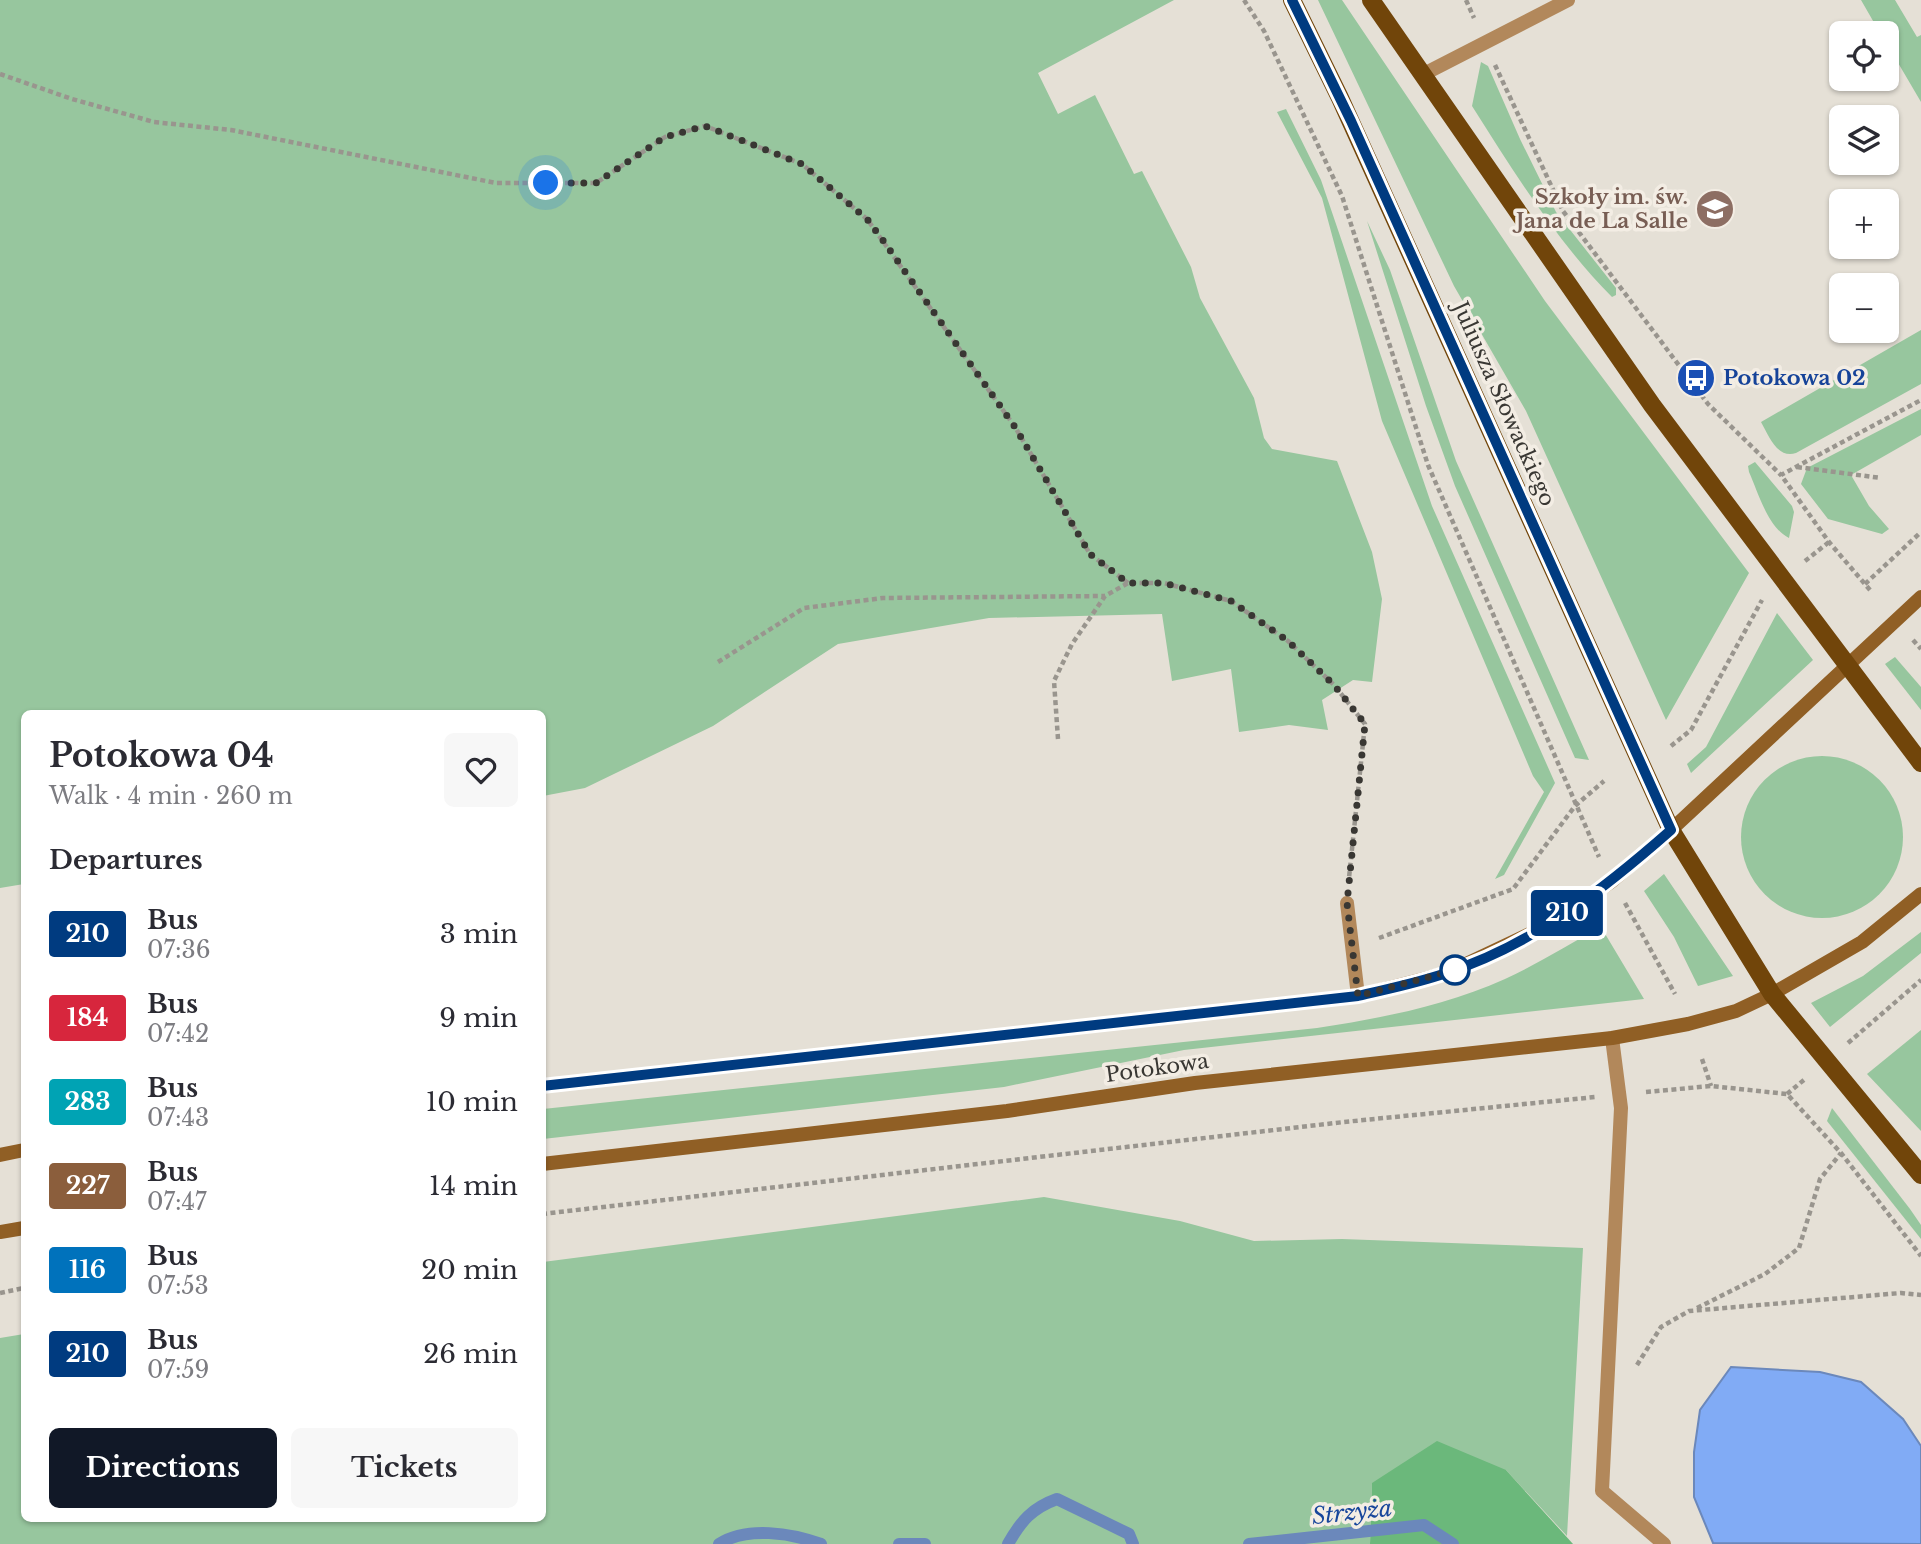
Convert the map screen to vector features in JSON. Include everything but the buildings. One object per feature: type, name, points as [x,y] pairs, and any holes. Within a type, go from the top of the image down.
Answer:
[{"type":"main road","name":"Juliusza Słowackiego","points":[[1292,0],[1340,98],[1671,830],[1772,994]]},
{"type":"main road","points":[[1371,0],[1383,8],[1422,75],[1651,405],[1921,763]]},
{"type":"main road","points":[[546,1086],[1358,996],[1447,973],[1549,925],[1612,881],[1671,830],[1921,597]]},
{"type":"main road","name":"Potokowa","points":[[546,1164],[1007,1111],[1195,1083],[1612,1038],[1736,1011],[1772,994],[1862,942],[1921,894]]},
{"type":"main road","points":[[1772,994],[1921,1175]]},
{"type":"main road","points":[[0,1155],[21,1151]]},
{"type":"main road","points":[[0,1232],[21,1228]]},
{"type":"lane","points":[[1422,75],[1568,0]]},
{"type":"lane","points":[[1347,903],[1358,996]]},
{"type":"lane","points":[[1612,1038],[1619,1094],[1602,1490],[1664,1544]]},
{"type":"path","points":[[1244,0],[1264,31],[1342,197],[1428,465],[1600,859]]},
{"type":"path","points":[[1466,0],[1563,211],[1708,404],[1781,475],[1829,542],[1870,590]]},
{"type":"path","points":[[0,74],[72,99],[155,122],[231,130],[496,183],[596,183],[665,137],[705,126],[802,164],[867,219],[1015,427],[1090,554],[1128,583]]},
{"type":"path","points":[[1781,475],[1921,400]]},
{"type":"path","points":[[1797,467],[1881,478]]},
{"type":"path","points":[[1865,584],[1921,533]]},
{"type":"path","points":[[1798,566],[1829,542]]},
{"type":"path","points":[[1058,739],[1054,681],[1072,644],[1105,596],[1128,583],[1164,583],[1231,601],[1288,641],[1334,685],[1365,724],[1347,903]]},
{"type":"path","points":[[1671,746],[1691,730],[1767,592]]},
{"type":"path","points":[[718,662],[804,608],[883,598],[1105,596]]},
{"type":"path","points":[[1910,637],[1921,649]]},
{"type":"path","points":[[1376,939],[1513,890],[1575,806],[1604,781]]},
{"type":"path","points":[[1624,901],[1675,994]]},
{"type":"path","points":[[1842,1048],[1921,980]]},
{"type":"path","points":[[1702,1059],[1711,1086]]},
{"type":"path","points":[[1787,1094],[1809,1076]]},
{"type":"path","points":[[1661,1090],[1711,1086],[1787,1094],[1840,1153],[1921,1256]]},
{"type":"path","points":[[546,1214],[1344,1122],[1619,1094]]},
{"type":"path","points":[[1636,1367],[1661,1327],[1765,1274],[1799,1248],[1820,1179],[1840,1153]]},
{"type":"path","points":[[0,1293],[21,1289]]},
{"type":"path","points":[[1689,1311],[1901,1293],[1921,1295]]},
{"type":"green space","points":[[0,0],[1174,0],[1038,73],[1058,114],[1095,95],[1134,174],[1142,171],[1191,267],[1200,298],[1254,398],[1264,438],[1272,449],[1337,461],[1372,552],[1382,599],[1372,682],[1353,680],[1322,700],[1328,730],[1289,725],[1239,732],[1231,669],[1172,681],[1162,614],[989,618],[838,644],[713,726],[585,788],[546,795],[546,710],[21,710],[21,884],[0,888]]},
{"type":"green space","points":[[1318,0],[1342,0],[1545,301],[1749,573],[1666,720],[1526,411],[1454,286]]},
{"type":"green space","points":[[1861,0],[1895,0],[1917,37],[1921,35],[1921,102],[1899,64],[1899,21],[1873,21]]},
{"type":"green space","points":[[1481,62],[1488,66],[1556,212],[1616,288],[1616,295],[1612,297],[1573,254],[1520,181],[1472,106]]},
{"type":"green space","points":[[1286,109],[1321,180],[1432,506],[1555,783],[1504,875],[1495,879],[1544,792],[1533,776],[1382,421],[1322,198],[1277,112]]},
{"type":"green space","points":[[1367,221],[1390,270],[1456,461],[1589,760],[1575,758],[1455,486],[1426,406]]},
{"type":"green space","points":[[1921,330],[1921,384],[1796,453],[1784,453],[1774,445],[1761,422]]},
{"type":"green space","points":[[1921,409],[1921,435],[1851,475],[1869,506],[1889,529],[1882,534],[1828,519],[1801,484],[1807,468]]},
{"type":"green space","points":[[1755,462],[1792,506],[1794,512],[1789,538],[1769,518],[1760,499],[1748,466]]},
{"type":"green space","points":[[1777,613],[1813,660],[1691,773],[1687,764],[1706,747]]},
{"type":"green space","points":[[1895,657],[1921,687],[1921,710],[1885,664]]},
{"type":"green space","points":[[1822,756],[1853,762],[1879,780],[1897,806],[1903,837],[1897,868],[1879,894],[1853,912],[1822,918],[1791,912],[1765,894],[1747,868],[1741,837],[1747,806],[1765,780],[1791,762]]},
{"type":"green space","points":[[1664,874],[1733,976],[1698,986],[1674,937],[1644,891]]},
{"type":"green space","points":[[1601,927],[1644,999],[1184,1050],[1004,1087],[546,1139],[546,1109],[1317,1028],[1436,1004],[1505,979]]},
{"type":"green space","points":[[1921,932],[1921,953],[1830,1027],[1811,1003],[1863,976]]},
{"type":"green space","points":[[1921,1030],[1921,1131],[1867,1074]]},
{"type":"green space","points":[[1832,1108],[1921,1225],[1921,1239],[1827,1121]]},
{"type":"green space","points":[[1044,1197],[1180,1221],[1254,1241],[1342,1239],[1583,1248],[1567,1536],[1506,1470],[1372,1483],[1370,1544],[0,1544],[0,1338],[21,1334],[21,1522],[546,1522],[546,1262]]},
{"type":"green space","points":[[1437,1441],[1506,1470],[1573,1544],[1370,1544],[1372,1483]]},
{"type":"water","points":[[1731,1367],[1820,1372],[1861,1382],[1903,1419],[1921,1446],[1921,1544],[1713,1543],[1694,1497],[1694,1452],[1700,1410]]},
{"type":"waterway","name":"Strzyża","points":[[1008,1544],[1028,1516],[1057,1499],[1129,1534],[1133,1544]]},
{"type":"waterway","name":"Strzyża","points":[[1249,1544],[1424,1525],[1453,1544]]},
{"type":"waterway","name":"Strzyża","points":[[719,1544],[730,1538],[756,1533],[783,1534],[821,1544]]},
{"type":"waterway","name":"Strzyża","points":[[899,1544],[925,1544]]},
{"type":"bus line","name":"210","points":[[546,1086],[1012,1037],[1358,996],[1447,973],[1501,950],[1549,925],[1612,881],[1671,830],[1351,121],[1292,0]]},
{"type":"place","name":"Szkoły im. św. Jana de La Salle","points":[[1715,209]]},
{"type":"place","name":"Potokowa 02","points":[[1696,378]]},
{"type":"route","points":[[546,183],[596,183],[665,137],[705,126],[802,164],[867,219],[942,320],[1015,427],[1090,554],[1128,583],[1164,583],[1231,601],[1288,641],[1334,685],[1365,724],[1347,903],[1358,996],[1455,970]]}]
